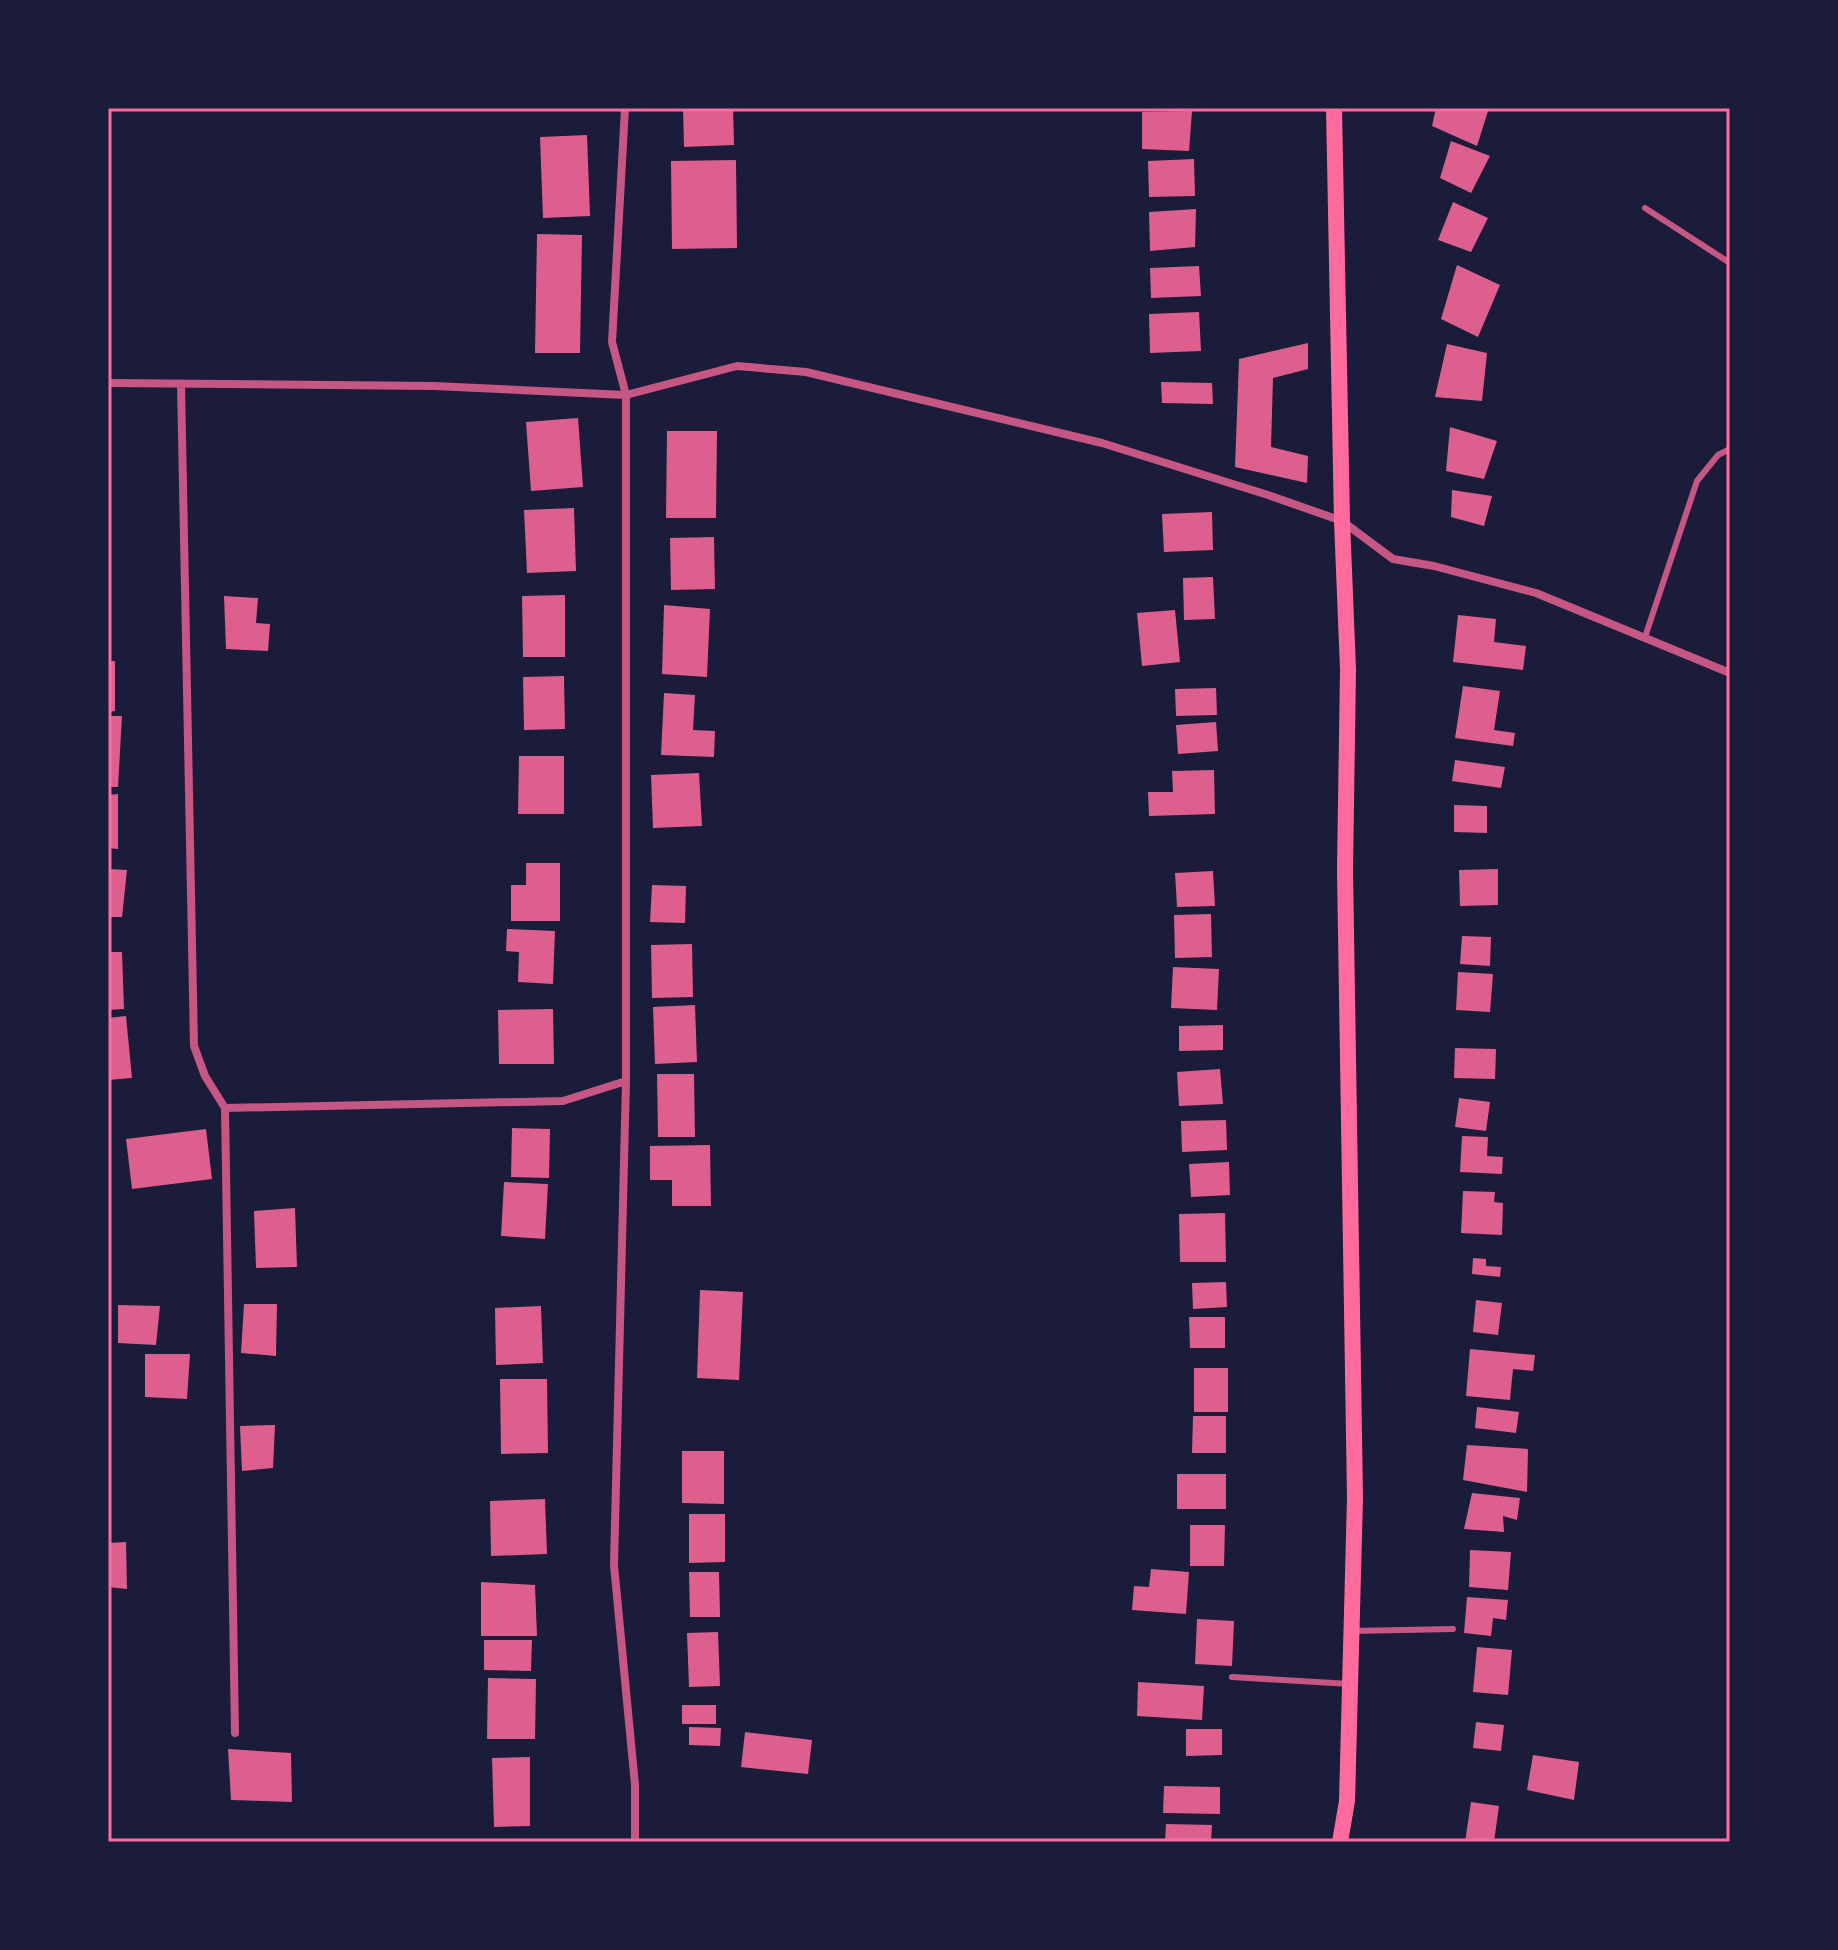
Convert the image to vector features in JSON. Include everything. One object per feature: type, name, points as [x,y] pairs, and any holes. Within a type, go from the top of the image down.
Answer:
[{"type":"main road","points":[[1334,108],[1348,669],[1345,870],[1355,1498],[1347,1801],[1340,1842]]},
{"type":"street","points":[[625,108],[612,342],[626,395],[626,1081],[614,1565],[635,1785],[635,1842]]},
{"type":"street","points":[[108,383],[434,386],[626,395],[737,366],[806,372],[1102,443],[1342,521],[1393,559],[1434,566],[1536,593],[1730,673]]},
{"type":"street","points":[[181,385],[194,1046],[205,1076],[225,1108],[235,1733]]},
{"type":"street","points":[[225,1108],[563,1101],[626,1081]]},
{"type":"lane","points":[[1645,208],[1730,263]]},
{"type":"lane","points":[[1645,637],[1697,481],[1718,455],[1730,449]]},
{"type":"lane","points":[[1352,1631],[1453,1629]]},
{"type":"lane","points":[[1232,1677],[1350,1684]]},
{"type":"building","points":[[683,108],[733,108],[734,145],[684,147]]},
{"type":"building","points":[[1436,108],[1489,108],[1477,146],[1432,126]]},
{"type":"building","points":[[1192,111],[1189,151],[1142,149],[1142,112]]},
{"type":"building","points":[[587,135],[590,216],[543,218],[540,137]]},
{"type":"building","points":[[1451,141],[1490,156],[1471,193],[1440,178]]},
{"type":"building","points":[[1194,159],[1195,196],[1149,197],[1148,161]]},
{"type":"building","points":[[736,160],[737,248],[672,249],[671,161]]},
{"type":"building","points":[[1453,202],[1488,218],[1471,252],[1438,240]]},
{"type":"building","points":[[1196,209],[1195,247],[1150,251],[1149,212]]},
{"type":"building","points":[[537,234],[582,235],[580,353],[535,353]]},
{"type":"building","points":[[1457,265],[1500,285],[1478,337],[1441,319]]},
{"type":"building","points":[[1199,266],[1201,296],[1151,298],[1150,268]]},
{"type":"building","points":[[1199,312],[1201,351],[1150,353],[1149,314]]},
{"type":"building","points":[[1308,343],[1308,369],[1273,378],[1271,447],[1308,456],[1307,483],[1235,467],[1239,359]]},
{"type":"building","points":[[1447,344],[1487,353],[1482,401],[1435,397]]},
{"type":"building","points":[[1161,382],[1212,383],[1213,404],[1162,403]]},
{"type":"building","points":[[578,418],[583,487],[531,491],[526,422]]},
{"type":"building","points":[[1450,427],[1497,441],[1484,479],[1446,471]]},
{"type":"building","points":[[667,431],[717,431],[716,518],[666,518]]},
{"type":"building","points":[[1452,490],[1492,496],[1484,526],[1451,517]]},
{"type":"building","points":[[574,508],[576,571],[527,573],[524,510]]},
{"type":"building","points":[[1212,512],[1213,550],[1164,552],[1162,514]]},
{"type":"building","points":[[714,537],[715,589],[671,590],[670,538]]},
{"type":"building","points":[[1213,577],[1215,619],[1184,620],[1183,578]]},
{"type":"building","points":[[565,595],[565,657],[523,657],[522,596]]},
{"type":"building","points":[[224,596],[258,598],[256,623],[270,624],[268,651],[226,649]]},
{"type":"building","points":[[664,605],[710,609],[707,677],[662,674]]},
{"type":"building","points":[[1175,610],[1180,662],[1142,666],[1137,613]]},
{"type":"building","points":[[1458,615],[1496,619],[1494,642],[1526,646],[1523,670],[1453,662]]},
{"type":"building","points":[[108,661],[115,661],[115,711],[108,712]]},
{"type":"building","points":[[564,676],[565,729],[524,730],[523,677]]},
{"type":"building","points":[[1463,686],[1500,691],[1494,730],[1515,733],[1513,746],[1455,738]]},
{"type":"building","points":[[1216,688],[1217,715],[1176,716],[1175,689]]},
{"type":"building","points":[[664,693],[695,695],[693,730],[715,731],[714,757],[661,755]]},
{"type":"building","points":[[108,716],[122,716],[118,787],[108,787]]},
{"type":"building","points":[[1216,722],[1218,751],[1178,754],[1176,725]]},
{"type":"building","points":[[519,756],[564,756],[564,814],[518,814]]},
{"type":"building","points":[[1455,760],[1505,767],[1501,788],[1452,781]]},
{"type":"building","points":[[1214,770],[1215,814],[1149,816],[1148,792],[1173,792],[1172,771]]},
{"type":"building","points":[[699,773],[702,826],[653,828],[651,775]]},
{"type":"building","points":[[118,794],[118,849],[108,848],[108,795]]},
{"type":"building","points":[[1454,805],[1487,806],[1487,833],[1454,832]]},
{"type":"building","points":[[526,863],[560,863],[560,921],[511,921],[511,885],[526,885]]},
{"type":"building","points":[[108,869],[127,870],[122,917],[108,917]]},
{"type":"building","points":[[1498,869],[1498,905],[1460,906],[1459,870]]},
{"type":"building","points":[[1213,871],[1215,906],[1177,907],[1175,873]]},
{"type":"building","points":[[652,885],[686,886],[685,923],[650,922]]},
{"type":"building","points":[[1211,914],[1212,957],[1175,958],[1174,915]]},
{"type":"building","points":[[507,929],[555,931],[553,984],[518,982],[519,952],[506,951]]},
{"type":"building","points":[[1462,936],[1491,937],[1490,966],[1460,964]]},
{"type":"building","points":[[692,944],[693,997],[652,998],[651,945]]},
{"type":"building","points":[[108,952],[122,952],[124,1009],[108,1010]]},
{"type":"building","points":[[1173,967],[1219,969],[1217,1010],[1171,1008]]},
{"type":"building","points":[[1458,972],[1493,974],[1490,1012],[1456,1010]]},
{"type":"building","points":[[695,1005],[697,1062],[655,1064],[653,1007]]},
{"type":"building","points":[[553,1009],[554,1064],[499,1064],[498,1010]]},
{"type":"building","points":[[126,1016],[132,1078],[108,1080],[108,1018]]},
{"type":"building","points":[[1223,1025],[1223,1050],[1179,1051],[1179,1026]]},
{"type":"building","points":[[1455,1048],[1496,1049],[1495,1079],[1454,1078]]},
{"type":"building","points":[[1220,1069],[1223,1104],[1179,1106],[1177,1072]]},
{"type":"building","points":[[657,1074],[694,1074],[695,1137],[658,1137]]},
{"type":"building","points":[[1459,1098],[1490,1102],[1486,1131],[1455,1127]]},
{"type":"building","points":[[1226,1120],[1227,1150],[1182,1152],[1181,1121]]},
{"type":"building","points":[[512,1128],[550,1129],[549,1178],[511,1177]]},
{"type":"building","points":[[206,1129],[212,1179],[132,1189],[126,1139]]},
{"type":"building","points":[[1462,1136],[1488,1137],[1487,1156],[1503,1157],[1502,1174],[1460,1172]]},
{"type":"building","points":[[710,1145],[711,1206],[672,1206],[672,1180],[650,1180],[650,1146]]},
{"type":"building","points":[[1229,1162],[1230,1195],[1191,1197],[1189,1164]]},
{"type":"building","points":[[504,1182],[548,1184],[545,1239],[501,1236]]},
{"type":"building","points":[[1463,1191],[1495,1192],[1494,1202],[1503,1203],[1502,1235],[1461,1233]]},
{"type":"building","points":[[295,1208],[297,1267],[256,1268],[254,1211]]},
{"type":"building","points":[[1225,1213],[1226,1262],[1180,1262],[1179,1214]]},
{"type":"building","points":[[1473,1258],[1486,1259],[1486,1266],[1501,1267],[1500,1277],[1472,1274]]},
{"type":"building","points":[[1226,1282],[1227,1307],[1193,1309],[1192,1283]]},
{"type":"building","points":[[700,1290],[743,1292],[739,1380],[697,1378]]},
{"type":"building","points":[[1476,1300],[1502,1303],[1498,1335],[1473,1332]]},
{"type":"building","points":[[244,1304],[277,1304],[276,1356],[241,1353]]},
{"type":"building","points":[[118,1305],[160,1306],[156,1345],[118,1343]]},
{"type":"building","points":[[541,1306],[543,1363],[496,1365],[495,1308]]},
{"type":"building","points":[[1189,1317],[1225,1317],[1225,1348],[1190,1348]]},
{"type":"building","points":[[1470,1349],[1535,1355],[1533,1371],[1513,1369],[1510,1400],[1466,1396]]},
{"type":"building","points":[[145,1354],[190,1354],[187,1399],[145,1397]]},
{"type":"building","points":[[1194,1368],[1228,1368],[1228,1412],[1194,1412]]},
{"type":"building","points":[[500,1379],[547,1379],[548,1453],[501,1454]]},
{"type":"building","points":[[1477,1407],[1519,1412],[1516,1433],[1475,1428]]},
{"type":"building","points":[[1193,1416],[1226,1416],[1226,1453],[1192,1453]]},
{"type":"building","points":[[275,1425],[273,1468],[242,1471],[240,1426]]},
{"type":"building","points":[[1467,1445],[1528,1449],[1527,1492],[1463,1480]]},
{"type":"building","points":[[682,1451],[724,1451],[724,1504],[682,1503]]},
{"type":"building","points":[[1177,1474],[1226,1474],[1226,1509],[1177,1509]]},
{"type":"building","points":[[1472,1493],[1520,1498],[1517,1520],[1503,1516],[1504,1532],[1464,1529]]},
{"type":"building","points":[[545,1499],[547,1554],[491,1556],[490,1501]]},
{"type":"building","points":[[689,1514],[725,1514],[725,1562],[689,1563]]},
{"type":"building","points":[[1190,1525],[1225,1525],[1224,1566],[1190,1566]]},
{"type":"building","points":[[126,1542],[127,1589],[108,1587],[108,1543]]},
{"type":"building","points":[[1470,1550],[1511,1552],[1508,1590],[1469,1587]]},
{"type":"building","points":[[1151,1569],[1189,1572],[1186,1614],[1132,1610],[1134,1586],[1149,1587]]},
{"type":"building","points":[[689,1572],[719,1572],[720,1617],[690,1617]]},
{"type":"building","points":[[481,1582],[535,1585],[537,1636],[481,1636]]},
{"type":"building","points":[[1467,1597],[1508,1600],[1506,1620],[1493,1618],[1491,1636],[1464,1633]]},
{"type":"building","points":[[1197,1619],[1234,1621],[1232,1666],[1195,1664]]},
{"type":"building","points":[[718,1632],[720,1686],[689,1687],[687,1633]]},
{"type":"building","points":[[484,1640],[532,1640],[531,1671],[484,1670]]},
{"type":"building","points":[[1477,1647],[1512,1650],[1508,1695],[1473,1692]]},
{"type":"building","points":[[488,1678],[536,1679],[535,1739],[487,1739]]},
{"type":"building","points":[[1138,1682],[1204,1686],[1202,1720],[1137,1716]]},
{"type":"building","points":[[682,1705],[716,1705],[716,1724],[682,1724]]},
{"type":"building","points":[[1476,1722],[1504,1725],[1501,1751],[1473,1748]]},
{"type":"building","points":[[689,1727],[721,1728],[720,1746],[689,1745]]},
{"type":"building","points":[[1186,1729],[1222,1729],[1222,1755],[1186,1756]]},
{"type":"building","points":[[745,1732],[812,1740],[808,1774],[741,1767]]},
{"type":"building","points":[[228,1749],[291,1753],[292,1802],[231,1800]]},
{"type":"building","points":[[1533,1755],[1579,1762],[1574,1800],[1527,1790]]},
{"type":"building","points":[[530,1757],[530,1826],[494,1827],[492,1758]]},
{"type":"building","points":[[1164,1786],[1220,1787],[1220,1814],[1163,1813]]},
{"type":"building","points":[[1471,1802],[1499,1806],[1494,1842],[1465,1842]]},
{"type":"building","points":[[1166,1824],[1212,1825],[1211,1842],[1165,1842]]}]
